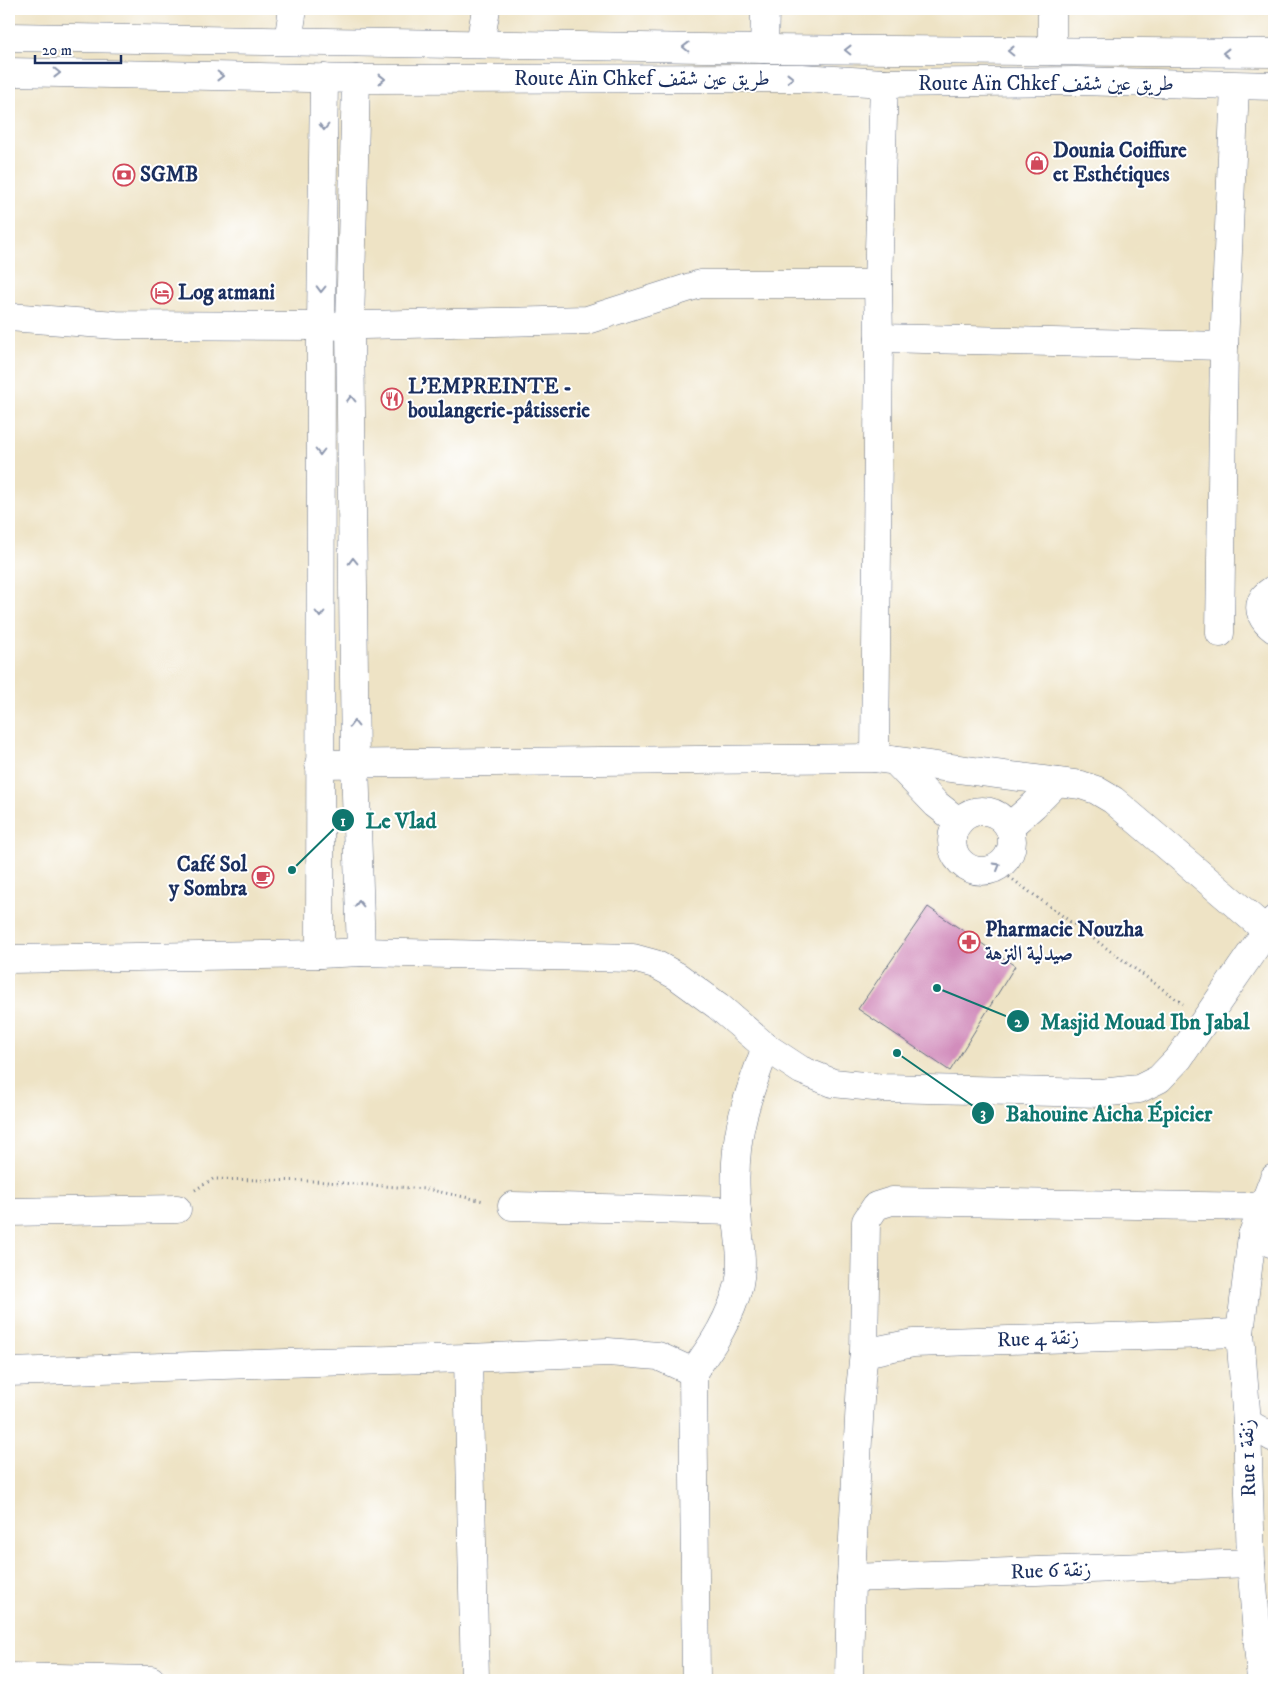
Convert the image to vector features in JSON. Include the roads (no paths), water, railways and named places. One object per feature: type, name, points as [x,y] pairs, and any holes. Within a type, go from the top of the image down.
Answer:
[{"type":"street","points":[[288,41],[293,9]]},
{"type":"street","points":[[480,44],[486,9]]},
{"type":"street","points":[[764,49],[765,9]]},
{"type":"street","points":[[1052,9],[1052,51]]},
{"type":"street","name":"Route Aïn Chkef طريق عين شقف","points":[[9,37],[764,49],[1274,53]]},
{"type":"street","name":"Route Aïn Chkef طريق عين شقف","points":[[9,72],[356,79],[802,78],[884,83],[1076,81],[1274,86]]},
{"type":"street","points":[[320,954],[321,326],[324,78]]},
{"type":"street","points":[[356,79],[350,325],[355,764],[361,952]]},
{"type":"street","points":[[884,83],[878,284],[885,760],[959,822]]},
{"type":"street","points":[[1220,633],[1224,346],[1235,86]]},
{"type":"street","points":[[9,317],[116,325],[321,326],[587,320],[700,284],[878,284]]},
{"type":"street","points":[[879,338],[1224,346]]},
{"type":"street","points":[[1274,589],[1264,597],[1260,610],[1264,622],[1274,629]]},
{"type":"street","points":[[9,959],[361,952],[633,958],[655,964],[677,976],[718,1006],[766,1047],[801,1070],[833,1082],[884,1088],[1100,1094],[1139,1089],[1160,1079],[1179,1058],[1271,926],[1113,800],[1096,790],[1081,785],[885,760],[319,764]]},
{"type":"street","points":[[1009,827],[1056,782]]},
{"type":"street","points":[[980,812],[991,813],[1002,818],[1009,827],[1012,839],[1011,850],[1006,860],[996,868],[986,871],[974,870],[963,865],[956,856],[953,844],[954,832],[959,822],[968,815],[980,812]]},
{"type":"street","points":[[696,1680],[693,1372],[710,1349],[727,1317],[739,1283],[740,1256],[735,1183],[737,1148],[753,1083],[766,1047]]},
{"type":"street","name":"Rue 1 زنقة","points":[[1261,1680],[1251,1564],[1247,1423],[1240,1333],[1263,1240],[1262,1207],[1274,1178]]},
{"type":"street","points":[[849,1680],[851,1578],[864,1353],[866,1220],[876,1206],[892,1201],[1262,1207]]},
{"type":"street","points":[[512,1206],[737,1211]]},
{"type":"street","points":[[9,1212],[177,1209]]},
{"type":"street","name":"Rue 4 زنقة","points":[[864,1353],[913,1343],[1240,1333]]},
{"type":"street","points":[[9,1372],[608,1352],[658,1356],[693,1372]]},
{"type":"street","points":[[468,1358],[475,1680]]},
{"type":"street","points":[[1247,1423],[1274,1438]]},
{"type":"street","name":"Rue 6 زنقة","points":[[851,1578],[1251,1564]]},
{"type":"street","points":[[9,1677],[151,1680]]},
{"type":"place","name":"Dounia Coiffure et Esthétiques","points":[[1037,163]]},
{"type":"place","name":"SGMB","points":[[124,175]]},
{"type":"place","name":"Log atmani","points":[[162,293]]},
{"type":"place","name":"L’EMPREINTE - boulangerie-pâtisserie","points":[[392,399]]},
{"type":"place","name":"Le Vlad","points":[[292,870]]},
{"type":"place","name":"Café Sol y Sombra","points":[[263,877]]},
{"type":"place","name":"Pharmacie Nouzha صيدلية النزهة","points":[[969,942]]},
{"type":"place","name":"Masjid Mouad Ibn Jabal","points":[[937,988]]},
{"type":"place","name":"Bahouine Aicha Épicier","points":[[897,1053]]}]
